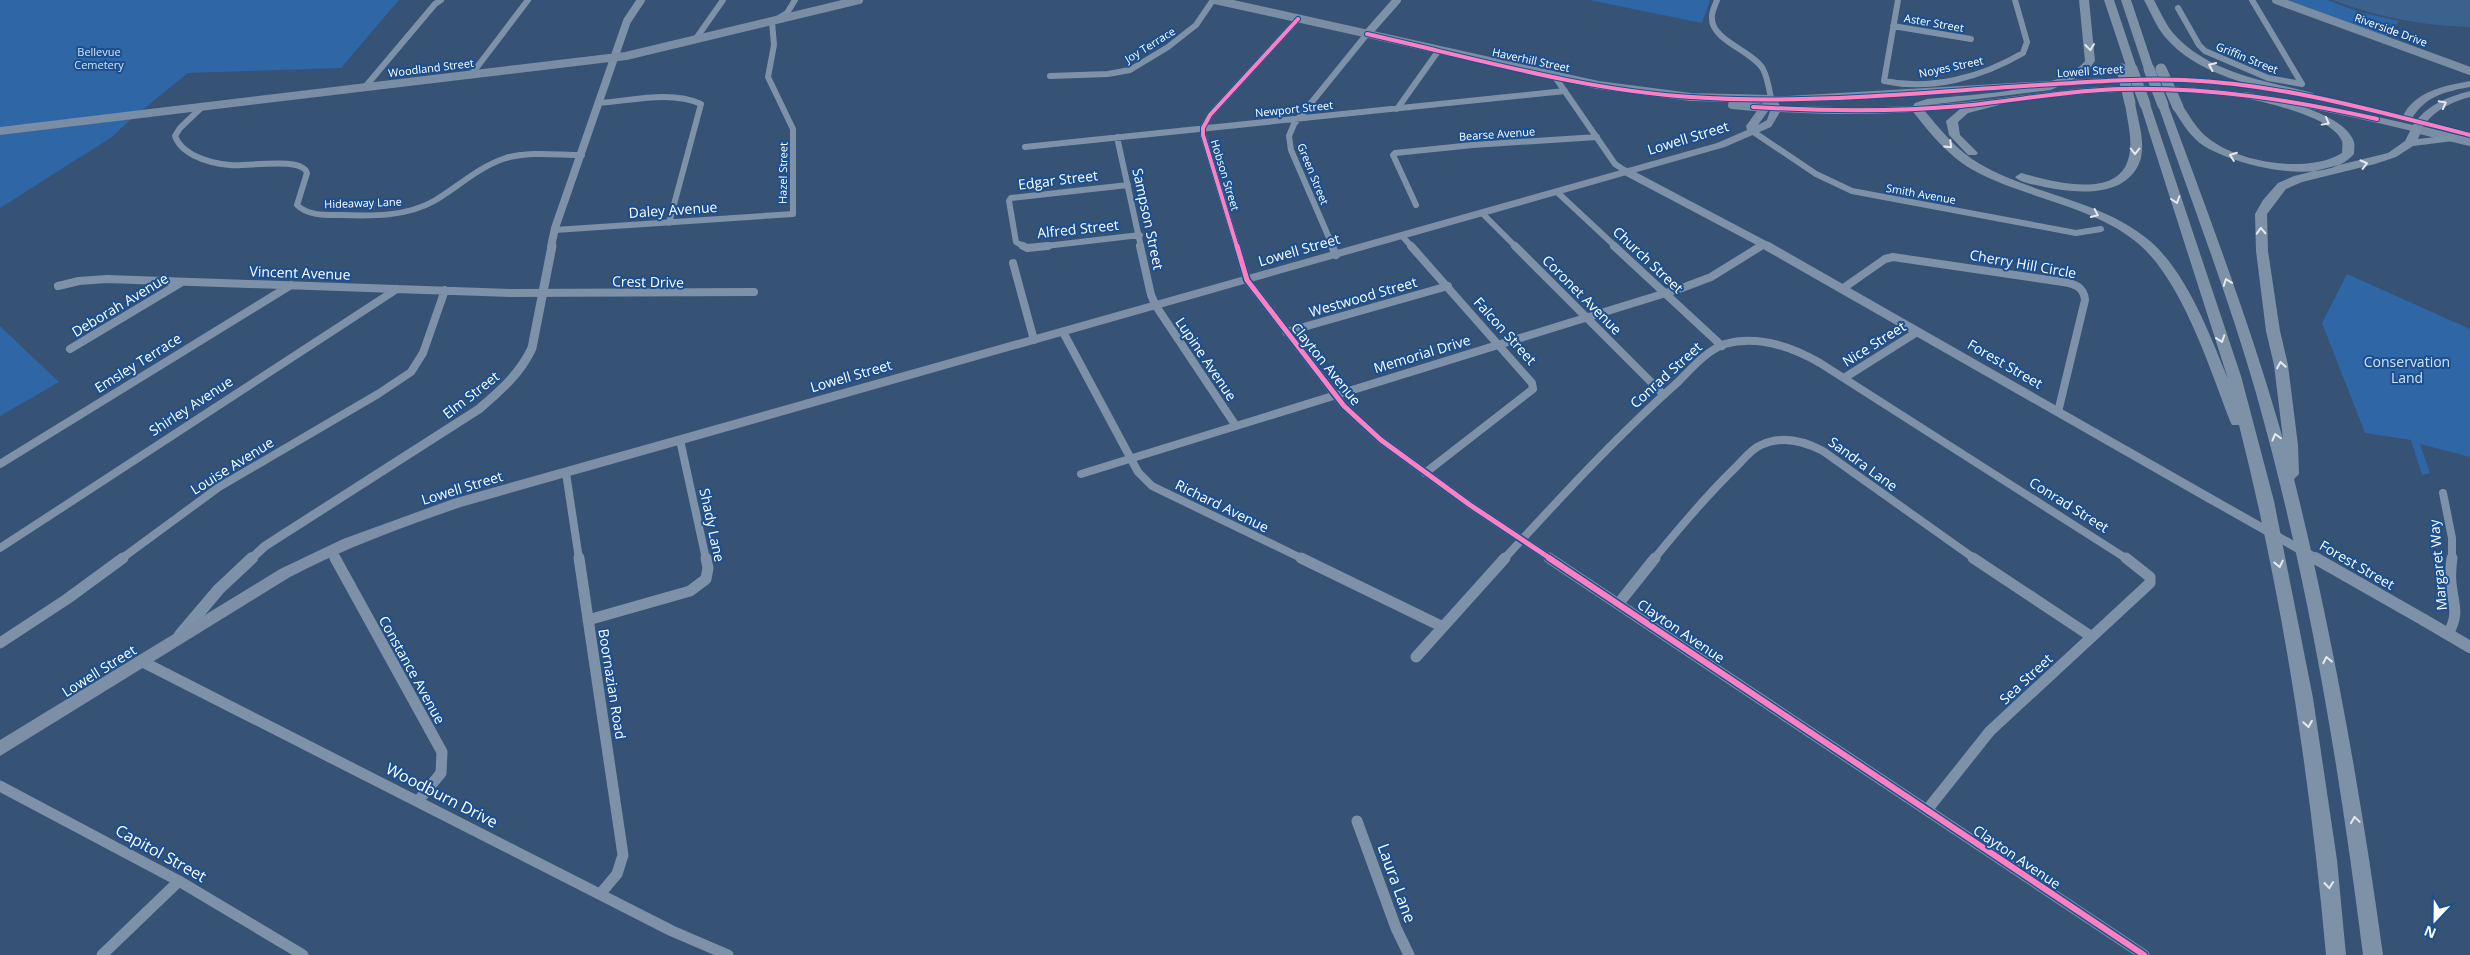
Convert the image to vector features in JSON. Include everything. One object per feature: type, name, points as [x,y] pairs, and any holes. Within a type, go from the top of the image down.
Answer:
[{"type":"highway","points":[[2084,0],[2091,59],[2082,71],[2047,88],[1927,102],[1919,105],[1917,109],[1947,144],[1974,166],[2003,180],[2093,213],[2146,244],[2175,282],[2216,367],[2260,475]]},
{"type":"highway","points":[[2007,101],[1971,109],[1960,114],[1952,124],[1956,138],[1981,159],[2008,173],[2042,184],[2075,188],[2101,186],[2116,181],[2134,162],[2136,150],[2124,47],[2109,0]]},
{"type":"highway","points":[[2126,0],[2149,69],[2236,305],[2262,390],[2292,501],[2313,590],[2339,720],[2373,955]]},
{"type":"highway","points":[[2149,0],[2172,39],[2192,55],[2240,77],[2309,95]]},
{"type":"highway","points":[[2140,42],[2152,52],[2178,107],[2192,128],[2206,142],[2222,151],[2246,160],[2276,165],[2314,166],[2334,162],[2348,154],[2350,146],[2346,138],[2325,121],[2288,106],[2246,95]]},
{"type":"highway","points":[[2127,69],[2144,104],[2234,376],[2260,475],[2304,698],[2327,860],[2336,955]]},
{"type":"highway","points":[[2292,501],[2291,445],[2281,365],[2273,331],[2262,251],[2261,214],[2267,203],[2282,186],[2298,179],[2378,160],[2401,151],[2410,143],[2419,125]]},
{"type":"highway","points":[[2410,143],[2453,138]]},
{"type":"main road","name":"Woodland Street","points":[[0,131],[616,57],[772,22],[859,0]]},
{"type":"main road","name":"Haverhill Street","points":[[1214,0],[1555,76],[1620,88],[1691,97],[1706,102],[1771,105]]},
{"type":"main road","name":"Riverside Drive","points":[[2276,0],[2470,72]]},
{"type":"main road","name":"Lowell Street","points":[[1771,105],[1831,98],[2130,79],[2187,80],[2309,95],[2407,118]]},
{"type":"main road","points":[[2470,84],[2445,90],[2428,97],[2409,110],[2407,118],[2419,125],[2453,138],[2470,142]]},
{"type":"main road","name":"Lowell Street","points":[[1771,105],[1917,109],[2122,89],[2184,89],[2246,95],[2419,125]]},
{"type":"main road","points":[[2419,125],[2430,112],[2444,104],[2470,94]]},
{"type":"main road","name":"Lowell Street","points":[[0,749],[285,573],[331,550],[433,511],[1721,145],[1752,131],[1762,129],[1767,125],[1772,120],[1771,105]]},
{"type":"main road","points":[[2419,125],[2470,136]]},
{"type":"street","points":[[365,87],[441,0]]},
{"type":"street","points":[[471,74],[528,0]]},
{"type":"street","name":"Elm Street","points":[[176,640],[219,589],[265,546],[460,422],[502,390],[518,373],[536,338],[542,293],[555,230],[627,21],[641,0]]},
{"type":"street","points":[[695,40],[724,0]]},
{"type":"street","points":[[772,22],[787,14],[795,0]]},
{"type":"street","name":"Joy Terrace","points":[[1050,76],[1120,74],[1130,70],[1168,47],[1196,26],[1214,0]]},
{"type":"street","points":[[1367,34],[1397,0]]},
{"type":"street","points":[[1717,0],[1712,15],[1713,26],[1722,36],[1758,62],[1766,74],[1771,105]]},
{"type":"street","points":[[1893,26],[1898,0]]},
{"type":"street","name":"Noyes Street","points":[[1893,26],[1884,81],[1910,85],[1947,80],[1984,71],[2023,53],[2027,42],[2015,0]]},
{"type":"street","name":"Griffin Street","points":[[2178,8],[2199,45],[2209,54],[2268,78],[2302,84],[2252,0]]},
{"type":"street","name":"Hobson Street","points":[[1247,280],[1203,138],[1203,128],[1210,115],[1298,18]]},
{"type":"street","name":"Hazel Street","points":[[772,22],[774,45],[768,77],[793,129],[792,214]]},
{"type":"street","name":"Aster Street","points":[[1893,26],[1971,39]]},
{"type":"street","name":"Green Street","points":[[1336,255],[1291,150],[1289,136],[1297,119],[1367,34]]},
{"type":"street","points":[[1397,108],[1439,50]]},
{"type":"street","name":"Forest Street","points":[[1555,76],[1614,164],[1764,244],[2470,647]]},
{"type":"street","name":"Newport Street","points":[[1025,147],[1565,91]]},
{"type":"street","points":[[599,103],[681,99],[695,100],[701,104],[669,223]]},
{"type":"street","name":"Hideaway Lane","points":[[203,106],[178,130],[175,136],[177,143],[206,161],[218,165],[290,163],[302,166],[307,171],[308,176],[297,198],[297,204],[305,212],[316,214],[357,215],[406,212],[430,204],[476,171],[498,160],[524,155],[582,155]]},
{"type":"street","name":"Smith Avenue","points":[[1752,131],[1822,178],[1860,194],[2066,231],[2085,233],[2101,230]]},
{"type":"street","name":"Sampson Street","points":[[1117,137],[1156,306]]},
{"type":"street","name":"Bearse Avenue","points":[[1416,205],[1393,155],[1473,144],[1597,137]]},
{"type":"street","name":"Edgar Street","points":[[1019,245],[1016,242],[1014,233],[1009,201],[1011,198],[1128,184]]},
{"type":"street","name":"Church Street","points":[[1557,192],[1722,346]]},
{"type":"street","name":"Coronet Avenue","points":[[1482,213],[1664,395]]},
{"type":"street","name":"Daley Avenue","points":[[555,230],[792,214]]},
{"type":"street","name":"Alfred Street","points":[[1019,245],[1026,248],[1140,235]]},
{"type":"street","name":"Falcon Street","points":[[1402,236],[1527,375],[1533,388],[1425,473]]},
{"type":"street","name":"Memorial Drive","points":[[1081,474],[1665,293],[1710,277],[1764,244]]},
{"type":"street","name":"Cherry Hill Circle","points":[[1842,289],[1885,260],[1893,257],[2063,282],[2081,287],[2084,291],[2085,300],[2058,412]]},
{"type":"street","points":[[1013,263],[1034,340]]},
{"type":"street","name":"Vincent Avenue","points":[[58,286],[71,282],[97,279],[542,293]]},
{"type":"street","name":"Clayton Avenue","points":[[1247,280],[1335,395],[1362,424],[1425,473],[1522,540],[2144,955]]},
{"type":"street","name":"Deborah Avenue","points":[[70,349],[182,282]]},
{"type":"street","name":"Emsley Terrace","points":[[0,464],[291,285]]},
{"type":"street","name":"Westwood Street","points":[[1286,332],[1448,286]]},
{"type":"street","name":"Shirley Avenue","points":[[0,548],[398,288]]},
{"type":"street","name":"Louise Avenue","points":[[0,643],[73,595],[219,488],[378,394],[411,372],[423,353],[446,290]]},
{"type":"street","name":"Crest Drive","points":[[542,293],[674,295],[754,292]]},
{"type":"street","name":"Lupine Avenue","points":[[1156,306],[1236,426]]},
{"type":"street","name":"Richard Avenue","points":[[1063,332],[1131,458],[1144,479],[1162,493],[1443,627]]},
{"type":"street","name":"Nice Street","points":[[1844,378],[1917,332]]},
{"type":"street","name":"Conrad Street","points":[[1416,657],[1604,451],[1704,358],[1722,346],[1736,342],[1778,345],[1794,349],[1844,378],[2123,556],[2150,577]]},
{"type":"street","name":"Shady Lane","points":[[588,620],[690,591],[706,578],[708,568],[680,440]]},
{"type":"street","name":"Sandra Lane","points":[[1619,603],[1704,498],[1748,455],[1767,443],[1791,440],[1808,443],[1823,451],[1946,540],[2092,637]]},
{"type":"street","name":"Boornazian Road","points":[[566,473],[623,855],[618,874],[601,893]]},
{"type":"street","name":"Margaret Way","points":[[2443,493],[2452,538],[2451,582],[2456,610],[2454,623],[2448,634]]},
{"type":"street","name":"Constance Avenue","points":[[331,550],[442,752],[444,763],[442,774],[418,801]]},
{"type":"street","name":"Sea Street","points":[[1927,810],[1990,731],[2142,593],[2150,583],[2150,577]]},
{"type":"street","name":"Woodburn Drive","points":[[142,662],[601,893],[672,931],[728,955]]},
{"type":"street","name":"Capitol Street","points":[[0,786],[179,881],[303,955]]},
{"type":"street","name":"Laura Lane","points":[[1357,821],[1396,928],[1408,955]]},
{"type":"street","points":[[102,955],[179,881]]},
{"type":"green space","name":"Bellevue Cemetery","points":[[0,0],[399,0],[341,68],[188,73],[141,111],[0,127]]},
{"type":"green space","points":[[1589,0],[1710,0],[1702,23]]},
{"type":"green space","points":[[2288,0],[2327,0],[2359,12],[2399,21],[2387,37]]},
{"type":"green space","points":[[132,118],[112,137],[0,208],[0,135]]},
{"type":"green space","name":"Conservation Land","points":[[2347,274],[2470,329],[2470,457],[2420,444],[2430,473],[2422,475],[2411,440],[2365,433],[2322,323]]},
{"type":"green space","points":[[0,326],[59,382],[0,416]]},
{"type":"shaded area","points":[[2333,0],[2470,0],[2470,27],[2400,20]]},
{"type":"cycle path","points":[[1298,19],[1210,115],[1203,128],[1203,135],[1247,280],[1344,406],[1381,440],[1470,505],[2144,955]]},
{"type":"cycle path","points":[[1367,34],[1555,77],[1691,97],[1810,99],[2130,79],[2187,80],[2268,88],[2327,99],[2470,135]]},
{"type":"cycle path","points":[[1753,107],[1805,110],[1908,109],[1960,106],[2082,91],[2154,89],[2250,95],[2314,105],[2377,119]]}]
